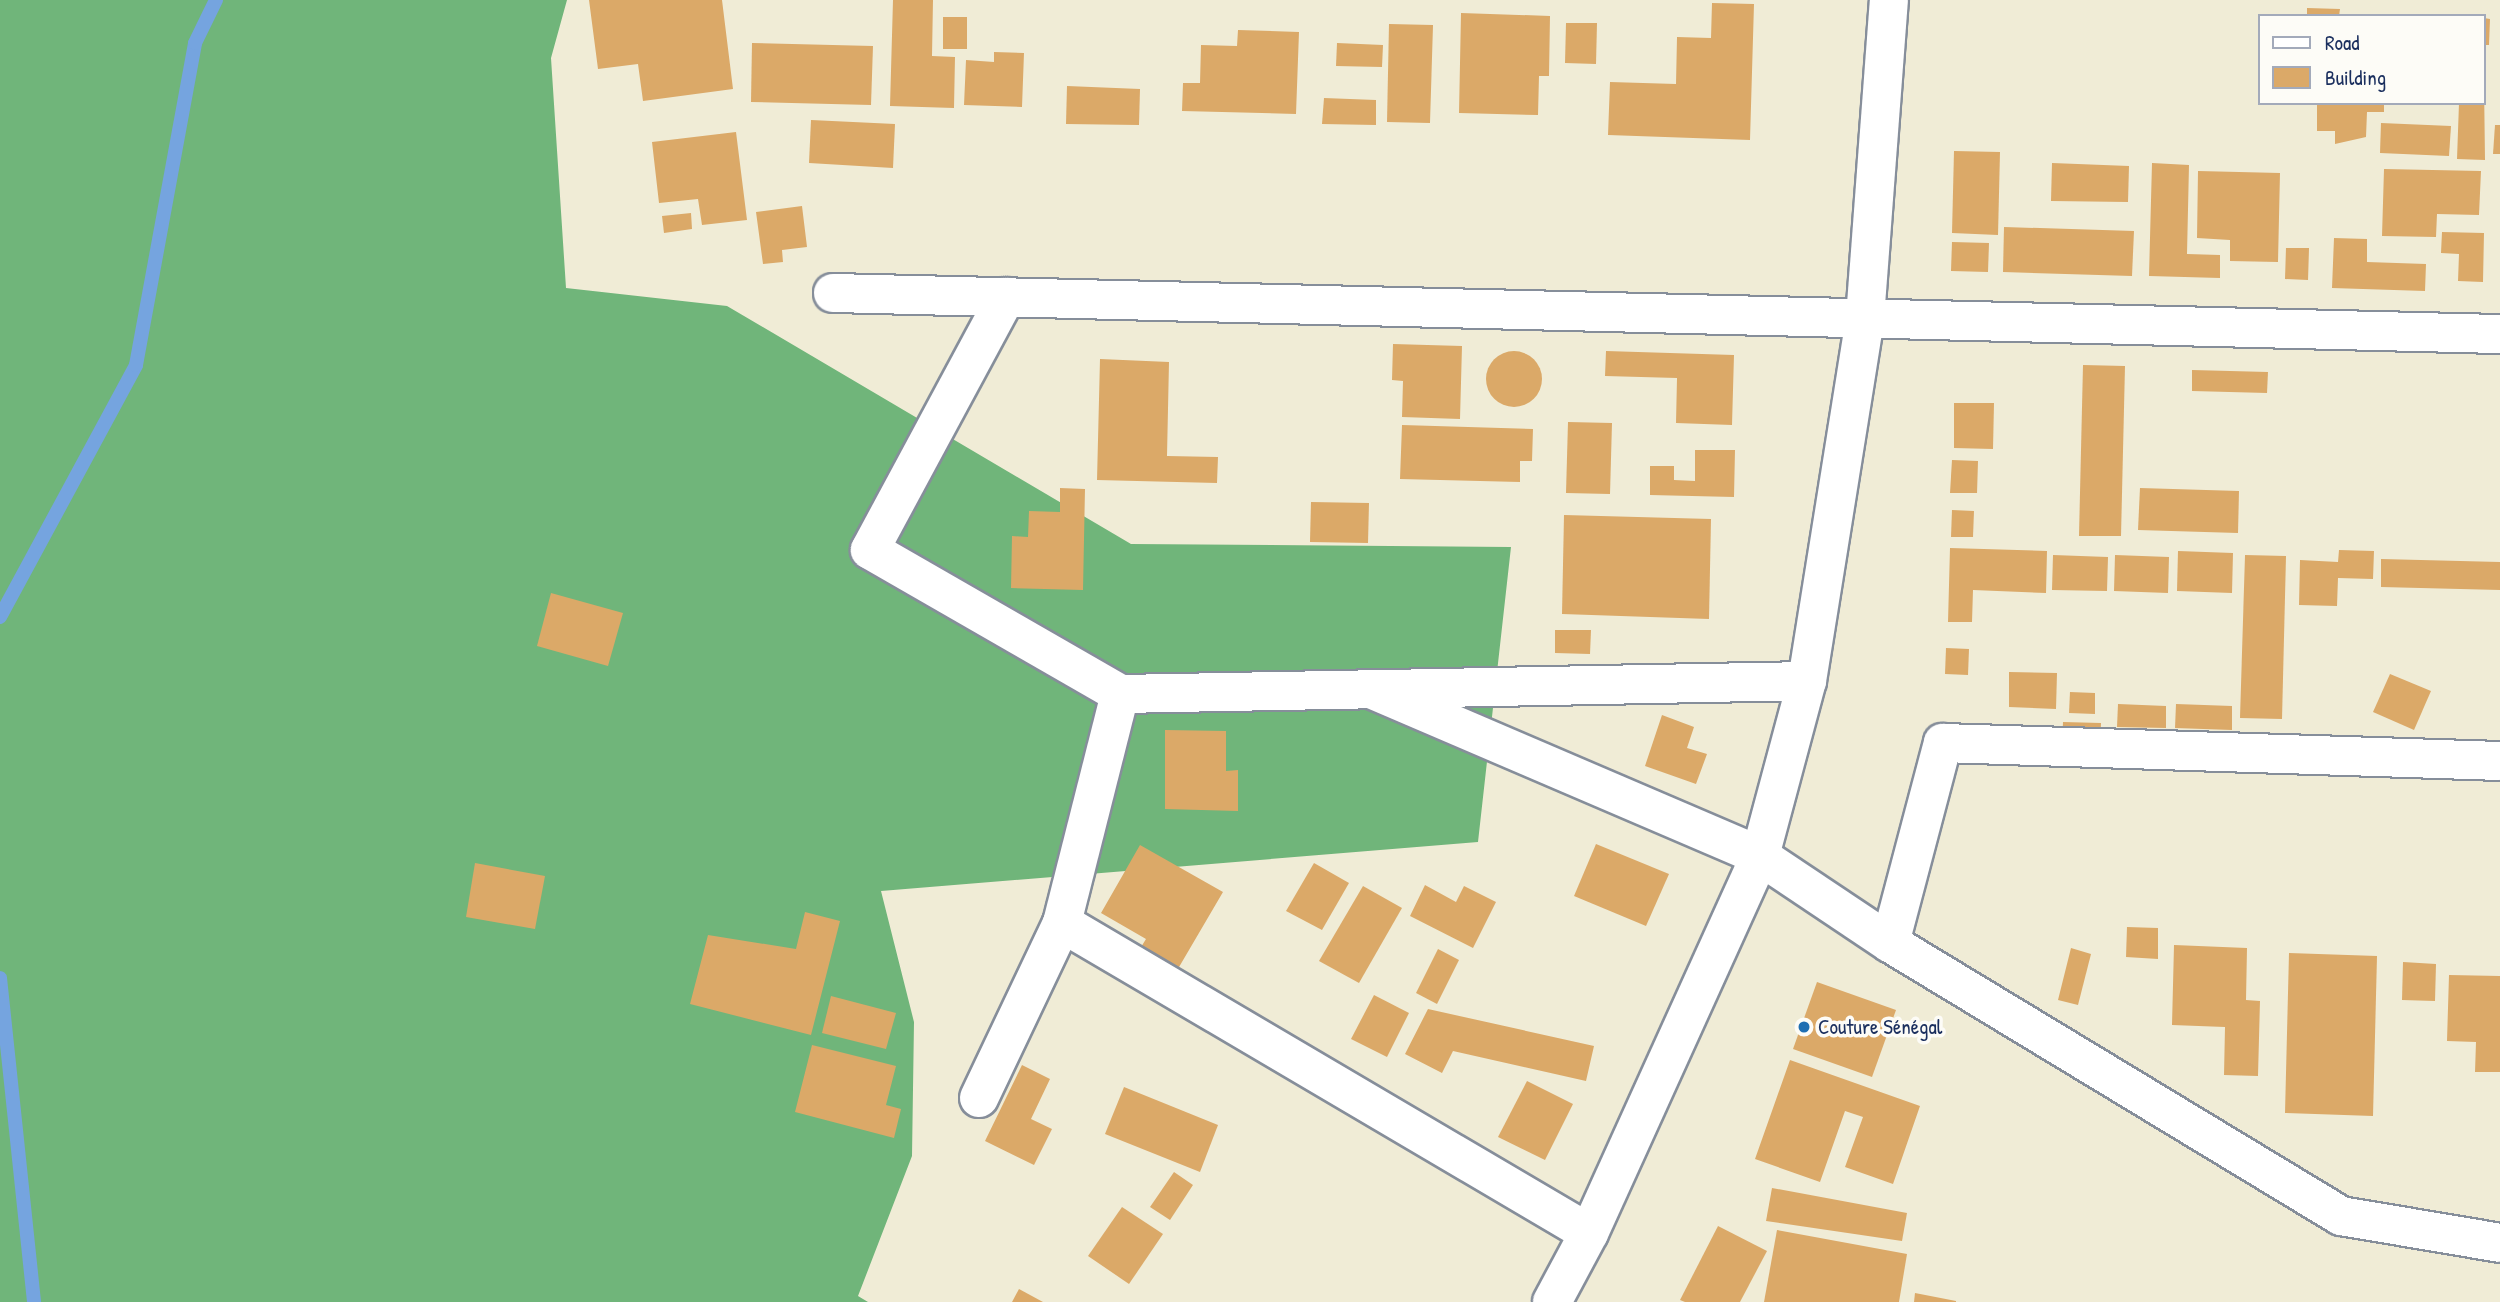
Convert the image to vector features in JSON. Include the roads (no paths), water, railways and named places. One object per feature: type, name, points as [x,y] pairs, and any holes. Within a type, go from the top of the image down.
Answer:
[{"type":"street","points":[[1552,1302],[1589,1233],[1760,856],[1807,681],[1865,318],[1889,0]]},
{"type":"street","points":[[833,293],[2500,334]]},
{"type":"street","points":[[1006,297],[870,550],[1120,694],[1807,681]]},
{"type":"street","points":[[1373,690],[1760,856],[1890,943],[2341,1216],[2500,1243]]},
{"type":"street","points":[[979,1098],[1062,923],[1120,694]]},
{"type":"street","points":[[1890,943],[1943,743],[2500,761]]},
{"type":"street","points":[[1062,923],[1589,1233]]},
{"type":"waterway","points":[[0,617],[136,365],[195,43],[216,0]]},
{"type":"waterway","points":[[0,978],[34,1302]]},
{"type":"place","name":"Couture Sénégal","points":[[1804,1027]]}]
